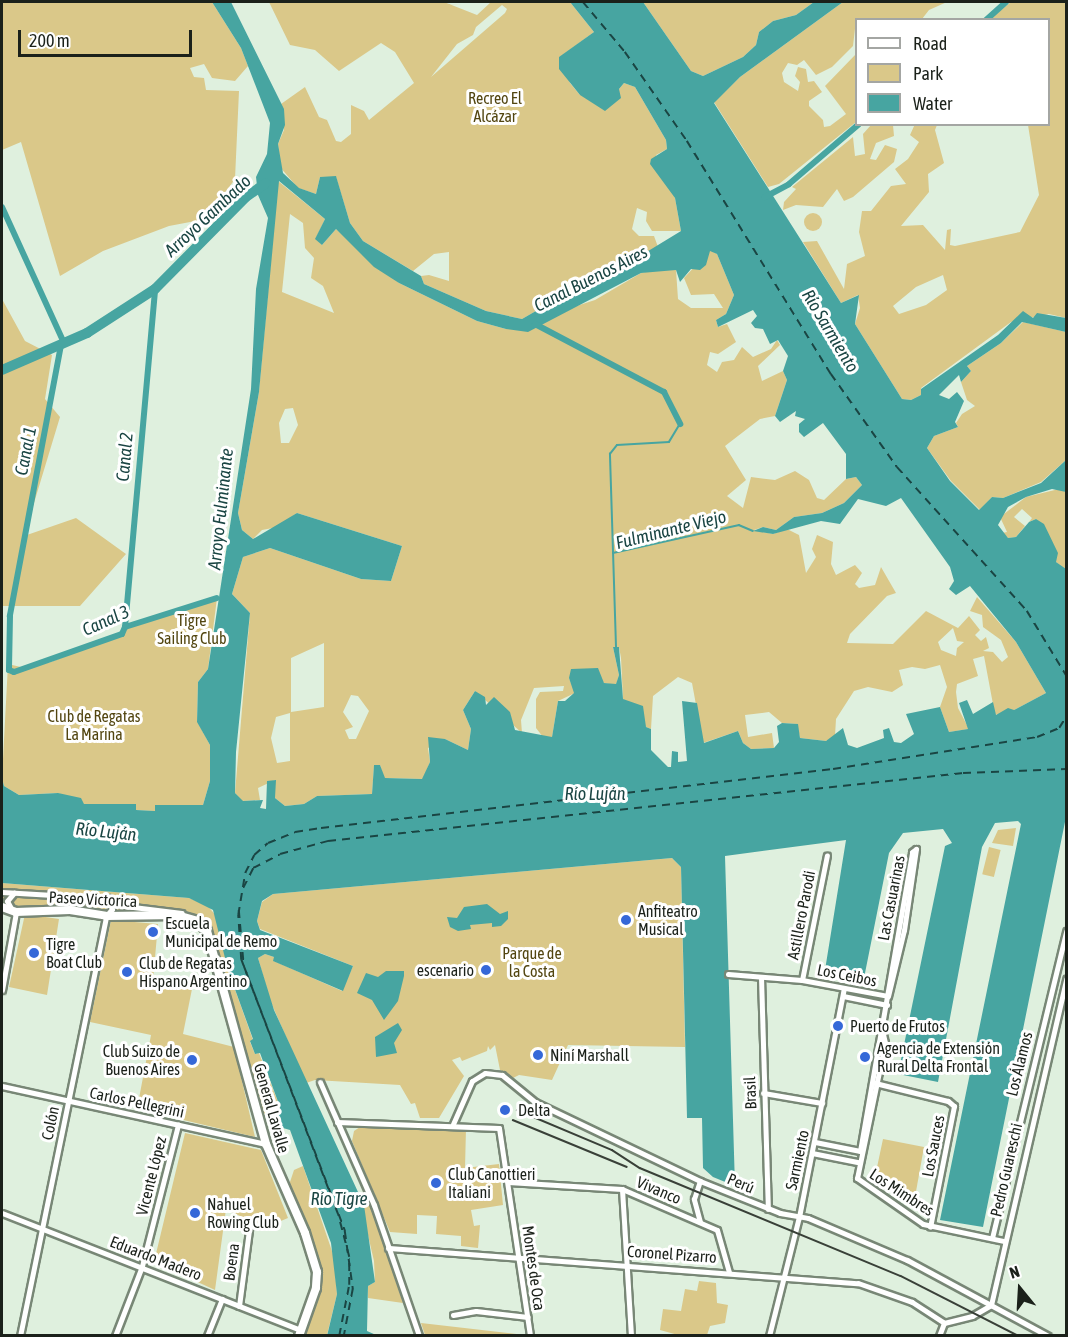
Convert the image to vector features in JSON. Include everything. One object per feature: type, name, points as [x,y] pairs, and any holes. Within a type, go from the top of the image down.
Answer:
[{"type":"street","name":"Las Casuarinas","points":[[857,1178],[857,1162],[860,1151],[864,1149],[873,1082],[885,1043],[883,1034],[888,996],[912,852],[916,849],[904,930],[888,996]]},
{"type":"street","name":"Astillero Parodi","points":[[802,980],[827,855]]},
{"type":"street","name":"Paseo Victorica","points":[[2,892],[53,895],[78,901],[108,898],[125,906],[180,912],[198,921]]},
{"type":"street","points":[[2,990],[14,911],[7,901],[14,893]]},
{"type":"street","name":"Colón","points":[[20,1335],[106,916],[112,909],[108,898]]},
{"type":"street","name":"Paseo Victorica","points":[[2,907],[14,911],[70,910],[106,916],[168,915],[198,921]]},
{"type":"street","name":"General Lavalle","points":[[198,921],[207,931],[266,1144],[305,1233],[317,1272],[316,1288],[300,1333]]},
{"type":"street","name":"Los Álamos","points":[[992,1238],[1066,931]]},
{"type":"street","name":"Los Ceibos","points":[[728,974],[802,980],[888,996]]},
{"type":"street","name":"Brasil","points":[[761,977],[768,1209]]},
{"type":"street","name":"Pedro Guareschi","points":[[991,1305],[1034,1108],[1066,979]]},
{"type":"street","name":"Sarmiento","points":[[770,1335],[799,1217],[844,988]]},
{"type":"street","points":[[843,996],[887,1005]]},
{"type":"street","name":"Perú","points":[[453,1124],[472,1081],[483,1074],[496,1073],[535,1102],[700,1181],[768,1209],[799,1217],[907,1260],[1048,1335]]},
{"type":"street","points":[[320,1082],[374,1204],[419,1335]]},
{"type":"street","name":"Los Sauces","points":[[873,1082],[948,1101],[954,1106],[930,1227]]},
{"type":"street","name":"Carlos Pellegrini","points":[[2,1086],[266,1144]]},
{"type":"street","points":[[763,1093],[822,1103]]},
{"type":"street","points":[[1023,1106],[1034,1108]]},
{"type":"street","points":[[337,1122],[453,1124]]},
{"type":"street","name":"Montes de Oca","points":[[453,1124],[492,1125],[501,1132],[530,1335]]},
{"type":"street","name":"Vicente López","points":[[115,1335],[142,1266],[178,1125]]},
{"type":"street","points":[[814,1142],[860,1151]]},
{"type":"street","points":[[812,1152],[857,1162]]},
{"type":"street","name":"Los Mimbres","points":[[857,1178],[930,1227],[1004,1241]]},
{"type":"street","points":[[700,1181],[694,1199],[700,1222]]},
{"type":"street","name":"Vivanco","points":[[508,1182],[622,1189],[700,1222],[720,1233],[729,1272]]},
{"type":"street","points":[[622,1189],[631,1335]]},
{"type":"street","name":"Eduardo Madero","points":[[2,1214],[142,1266],[300,1333]]},
{"type":"street","name":"Boena","points":[[239,1306],[250,1223]]},
{"type":"street","name":"Coronel Pizarro","points":[[388,1248],[627,1264],[865,1284],[918,1305],[944,1323]]},
{"type":"street","points":[[207,1335],[222,1299]]},
{"type":"street","points":[[939,1335],[944,1323],[972,1316],[991,1305]]},
{"type":"street","points":[[453,1315],[476,1311],[528,1317]]},
{"type":"green space","points":[[2,2],[212,2],[241,48],[248,66],[235,81],[212,78],[204,64],[190,68],[194,77],[204,78],[206,90],[239,91],[235,179],[206,219],[169,226],[103,251],[60,276],[21,142],[2,150]]},
{"type":"green space","name":"Recreo El Alcázar","points":[[269,2],[444,2],[477,15],[491,2],[570,2],[594,32],[560,57],[570,83],[580,95],[619,89],[624,83],[635,87],[666,140],[667,149],[656,155],[675,198],[681,231],[652,231],[646,221],[647,212],[637,208],[632,229],[639,236],[654,236],[658,247],[581,292],[548,304],[522,319],[486,311],[424,284],[421,276],[429,275],[449,281],[449,252],[434,254],[413,271],[363,241],[350,223],[336,177],[320,177],[316,194],[298,188],[280,167],[278,144],[284,130],[281,104],[305,87],[319,117],[327,120],[336,141],[341,142],[351,134],[351,105],[364,111],[369,120],[414,83],[395,52],[381,43],[339,71],[315,50],[290,45]],"holes":[[[502,5],[507,9],[505,13],[431,77],[457,44],[473,35],[476,27]]]},
{"type":"green space","points":[[643,2],[814,2],[796,15],[773,21],[759,32],[756,45],[743,57],[703,76],[691,71]]},
{"type":"green space","points":[[843,2],[947,2],[929,10],[923,18],[855,18],[853,46],[832,67],[816,75],[804,60],[797,65],[788,63],[782,73],[784,82],[798,91],[800,82],[795,76],[798,67],[806,69],[808,82],[814,81],[822,92],[809,101],[809,106],[823,120],[824,127],[830,126],[846,114],[825,86],[855,55],[855,123],[779,184],[768,187],[714,102],[740,77]]},
{"type":"green space","points":[[1011,2],[1066,2],[1066,318],[1049,314],[1011,322],[921,388],[921,395],[911,400],[902,399],[855,324],[860,308],[858,295],[841,303],[803,242],[817,241],[844,289],[847,264],[865,256],[859,232],[862,211],[871,211],[891,186],[906,184],[895,169],[908,159],[919,142],[910,135],[914,126],[937,126],[935,130],[944,163],[928,174],[929,192],[901,226],[923,225],[945,250],[947,230],[951,229],[950,245],[955,246],[1020,232],[1039,195],[1028,126],[1050,126],[1050,18],[991,18]],"holes":[[[943,275],[947,290],[926,305],[899,314],[893,306],[916,287]]]},
{"type":"green space","points":[[870,126],[893,126],[894,136],[876,143],[870,159],[876,160],[885,145],[897,149],[894,162],[853,197],[844,201],[837,189],[823,207],[796,205],[783,210],[784,202],[796,189],[792,187],[853,137],[855,156],[865,154],[863,134]]},
{"type":"green space","points":[[278,181],[325,219],[316,238],[322,245],[336,229],[399,283],[477,321],[506,329],[595,300],[641,273],[658,269],[676,270],[678,299],[691,308],[723,308],[714,294],[691,295],[684,278],[710,250],[717,254],[734,295],[726,314],[716,320],[718,327],[727,324],[736,342],[718,354],[710,352],[707,365],[717,372],[722,362],[734,360],[742,347],[753,357],[771,349],[777,340],[780,345],[758,366],[762,381],[783,371],[787,380],[775,416],[760,419],[725,446],[746,480],[727,496],[743,508],[751,477],[775,480],[795,471],[809,480],[817,498],[824,500],[846,479],[856,477],[862,485],[844,503],[822,513],[794,517],[776,530],[763,527],[754,530],[773,534],[787,529],[799,535],[806,573],[816,557],[812,549],[817,535],[833,542],[831,564],[836,575],[855,565],[862,573],[855,584],[859,588],[875,585],[881,567],[896,593],[887,596],[850,634],[847,643],[893,644],[926,611],[958,628],[969,616],[980,630],[975,635],[981,641],[986,637],[989,648],[983,651],[993,652],[1002,662],[1008,657],[1001,640],[983,627],[982,615],[970,611],[977,597],[1016,642],[1046,693],[1014,710],[995,715],[984,656],[973,659],[978,676],[957,684],[956,692],[958,708],[969,729],[949,732],[940,707],[947,687],[940,665],[925,669],[912,667],[899,670],[903,685],[892,692],[868,687],[854,691],[836,719],[835,736],[826,741],[800,738],[797,724],[782,723],[769,712],[745,715],[748,737],[772,733],[774,748],[751,749],[743,743],[738,731],[703,743],[692,683],[678,677],[653,696],[651,729],[646,727],[623,699],[619,647],[613,647],[619,675],[616,685],[604,683],[599,677],[569,678],[575,693],[558,701],[552,737],[543,737],[536,728],[536,699],[540,692],[563,691],[564,686],[534,688],[521,720],[522,733],[475,691],[463,710],[471,729],[468,750],[445,739],[428,748],[430,762],[423,779],[384,778],[380,765],[374,766],[372,794],[317,796],[304,804],[285,806],[275,798],[275,780],[258,788],[260,800],[242,801],[235,793],[250,613],[232,594],[243,557],[270,548],[361,579],[391,581],[402,546],[297,513],[278,527],[262,530],[253,539],[242,530],[238,513],[259,392]],"holes":[[[290,214],[303,223],[305,248],[314,258],[311,278],[323,286],[334,313],[282,292]],[[293,408],[298,425],[289,443],[281,443],[279,423],[285,409]],[[953,628],[957,641],[964,642],[957,648],[956,656],[941,650],[938,642]],[[324,643],[324,707],[291,712],[291,658]],[[351,695],[358,696],[369,711],[356,739],[349,739],[345,730],[353,727],[343,712]],[[290,713],[290,761],[277,763],[271,738],[276,717]]]},
{"type":"green space","points":[[813,213],[819,216],[822,222],[819,228],[813,231],[807,228],[804,222],[807,216]]},
{"type":"green space","points":[[2,299],[25,341],[52,355],[45,399],[60,417],[24,536],[76,518],[126,554],[80,606],[2,606]]},
{"type":"green space","points":[[1023,322],[1066,332],[1066,460],[1041,482],[1003,498],[992,497],[980,510],[951,481],[927,448],[934,436],[958,427],[956,423],[962,414],[975,406],[967,400],[961,382],[971,371],[967,366],[1001,343]]},
{"type":"green space","points":[[1059,489],[1066,492],[1066,570],[1056,562],[1036,519],[1029,522],[1032,518],[1022,509],[1014,517],[1025,526],[1016,537],[1008,538],[1002,533],[1007,532],[1000,517],[1026,497]]},
{"type":"green space","name":"Club de Regatas La Marina","points":[[217,598],[208,669],[198,682],[197,721],[210,745],[210,781],[203,805],[156,805],[155,811],[135,810],[135,804],[84,804],[58,793],[19,795],[4,786],[2,778],[8,664],[25,668],[51,662],[117,635],[125,627]]},
{"type":"green space","points":[[1016,828],[1013,846],[992,843],[998,830]]},
{"type":"green space","points":[[989,847],[1001,850],[994,877],[982,874]]},
{"type":"green space","name":"Parque de la Costa","points":[[672,858],[681,867],[685,1047],[568,1045],[552,1080],[519,1075],[513,1078],[500,1070],[495,1045],[490,1050],[488,1046],[487,1051],[462,1061],[460,1057],[452,1060],[464,1076],[439,1118],[420,1118],[415,1103],[411,1104],[400,1085],[315,1080],[306,1083],[270,1000],[258,958],[265,954],[274,957],[274,961],[342,991],[353,966],[260,929],[257,921],[262,902],[273,894]]},
{"type":"green space","points":[[2,883],[189,898],[207,905],[217,917],[228,970],[253,1040],[250,1042],[255,1054],[259,1053],[280,1107],[277,1112],[262,1114],[242,1039],[201,920],[190,914],[17,909],[2,904]]},
{"type":"green space","name":"Tigre Boat Club","points":[[25,914],[59,919],[47,995],[9,987]]},
{"type":"green space","points":[[111,920],[158,924],[153,980],[194,979],[183,1034],[234,1047],[255,1137],[137,1109],[151,1035],[90,1022]]},
{"type":"green space","name":"Club Canottieri Italiani","points":[[360,1127],[466,1129],[465,1168],[499,1164],[503,1205],[471,1210],[474,1226],[480,1225],[478,1248],[461,1246],[461,1236],[436,1234],[437,1216],[417,1215],[417,1234],[390,1232],[352,1141],[354,1131]]},
{"type":"green space","name":"Nahuel Rowing Club","points":[[185,1133],[261,1150],[288,1218],[264,1228],[226,1209],[215,1290],[154,1262]]},
{"type":"green space","points":[[883,1139],[924,1147],[915,1197],[876,1172]]},
{"type":"green space","points":[[303,1166],[334,1257],[337,1294],[327,1335],[303,1335],[321,1292],[322,1272],[312,1238],[288,1188],[294,1170]]},
{"type":"green space","points":[[370,1203],[403,1303],[368,1298],[368,1286],[375,1282],[374,1261],[361,1205]]},
{"type":"green space","points":[[699,1281],[716,1283],[717,1303],[728,1305],[725,1323],[710,1326],[707,1335],[678,1335],[660,1330],[663,1309],[681,1311],[685,1289],[697,1291]]},
{"type":"green space","points":[[421,1323],[525,1335],[425,1335]]},
{"type":"water","points":[[212,2],[231,2],[284,109],[285,125],[278,144],[283,173],[299,188],[316,194],[320,177],[336,176],[350,223],[363,241],[421,276],[424,284],[486,311],[522,319],[548,304],[581,292],[681,231],[675,198],[650,164],[651,159],[667,149],[666,140],[635,87],[624,83],[619,89],[621,98],[605,111],[580,95],[559,69],[559,57],[594,32],[570,2],[643,2],[691,71],[703,76],[743,57],[756,45],[759,32],[773,21],[796,15],[814,2],[843,2],[740,77],[714,103],[841,303],[859,295],[855,324],[902,399],[911,400],[921,395],[921,389],[998,335],[1023,311],[1033,318],[1037,313],[1066,318],[1066,332],[1022,322],[1001,343],[967,366],[971,371],[961,382],[959,375],[939,395],[949,399],[957,392],[964,401],[955,422],[958,427],[934,436],[927,448],[950,481],[979,510],[992,497],[1003,498],[1041,483],[1066,460],[1066,492],[1052,489],[1026,497],[1008,507],[998,525],[1008,538],[1016,537],[1029,522],[1036,519],[1044,524],[1058,553],[1056,562],[1066,569],[1066,817],[983,1227],[940,1220],[1021,824],[1018,821],[995,823],[982,847],[938,1082],[898,1074],[945,846],[952,843],[943,829],[903,833],[889,853],[864,978],[825,970],[846,840],[725,856],[735,1186],[713,1177],[703,1168],[702,1118],[687,1118],[681,867],[672,858],[273,894],[262,901],[257,921],[260,930],[353,966],[343,991],[273,961],[274,957],[265,954],[258,958],[274,1010],[364,1205],[375,1282],[368,1286],[367,1331],[376,1335],[327,1336],[337,1294],[331,1243],[290,1130],[283,1128],[277,1112],[280,1107],[260,1053],[255,1054],[250,1041],[253,1039],[228,970],[213,910],[189,898],[2,883],[2,778],[4,786],[19,795],[58,793],[81,798],[84,804],[136,804],[136,810],[155,811],[155,805],[203,805],[210,781],[210,745],[197,722],[198,682],[208,669],[251,389],[256,289],[268,218],[258,195],[256,177],[267,154],[270,123],[241,48]],"holes":[[[279,181],[325,219],[315,239],[322,245],[336,229],[374,267],[399,283],[477,321],[528,332],[641,273],[676,270],[680,282],[691,269],[700,270],[706,265],[710,251],[717,254],[734,295],[726,314],[716,320],[718,327],[753,310],[757,316],[751,323],[755,328],[763,329],[770,344],[778,340],[788,356],[783,371],[787,380],[775,416],[780,422],[796,411],[795,416],[805,419],[799,424],[799,432],[804,437],[823,423],[846,454],[846,479],[856,477],[862,485],[844,503],[822,513],[794,517],[776,530],[763,527],[753,531],[773,534],[821,521],[840,524],[858,499],[886,506],[901,498],[950,567],[954,581],[949,589],[956,595],[970,586],[1016,642],[1046,693],[1014,710],[1008,708],[996,715],[993,702],[973,714],[967,700],[959,703],[968,729],[949,732],[940,707],[906,714],[914,734],[901,743],[894,742],[889,728],[883,730],[884,738],[857,748],[848,745],[843,728],[826,741],[800,738],[798,724],[782,723],[777,726],[779,742],[774,748],[751,749],[743,743],[738,731],[704,743],[697,703],[682,701],[687,761],[678,762],[678,752],[672,751],[671,767],[668,767],[651,750],[651,729],[646,727],[643,706],[623,699],[619,647],[613,647],[619,675],[616,684],[604,683],[598,668],[571,669],[569,678],[574,693],[565,701],[558,701],[552,737],[515,730],[510,712],[494,697],[486,705],[485,697],[475,691],[463,710],[471,729],[468,750],[445,739],[428,737],[430,762],[422,779],[385,778],[380,765],[374,765],[372,794],[317,796],[304,804],[285,806],[275,798],[276,780],[267,781],[266,809],[260,808],[263,800],[243,801],[235,793],[236,752],[250,613],[232,594],[243,557],[270,548],[361,579],[391,581],[402,546],[297,513],[253,539],[242,530],[238,513],[259,392]]]},
{"type":"water","points":[[487,904],[500,914],[508,911],[508,919],[501,926],[492,927],[492,923],[470,925],[471,929],[458,931],[450,927],[447,917],[457,918],[464,907]]},
{"type":"water","points":[[386,971],[404,971],[404,976],[398,1001],[384,1020],[372,1000],[357,993],[366,973],[378,977]]},
{"type":"water","points":[[398,1023],[402,1030],[394,1043],[397,1053],[376,1057],[375,1037]]},
{"type":"waterway","points":[[988,18],[1006,2]]},
{"type":"waterway","points":[[765,197],[789,184],[857,126]]},
{"type":"waterway","name":"Arroyo Gambado","points":[[2,370],[87,333],[155,289],[246,197],[266,183]]},
{"type":"waterway","points":[[2,207],[64,343]]},
{"type":"waterway","name":"Canal 2","points":[[125,627],[155,289]]},
{"type":"waterway","name":"Canal Buenos Aires","points":[[535,324],[664,392],[680,424]]},
{"type":"waterway","name":"Canal 1","points":[[61,345],[10,616],[9,670],[14,672],[122,634],[125,627],[217,598]]},
{"type":"waterway","points":[[616,647],[610,454],[617,445],[669,442],[680,424]]},
{"type":"waterway","name":"Fulminante Viejo","points":[[613,553],[739,525],[753,531]]},
{"type":"ferry route","points":[[583,2],[625,52],[687,141],[831,374],[897,467],[1027,611],[1066,675]]},
{"type":"ferry route","points":[[339,1336],[349,1285],[349,1257],[338,1215],[241,960],[238,915],[245,873],[254,855],[268,843],[295,832],[321,828],[833,769],[1037,737],[1059,728],[1066,717]]},
{"type":"ferry route","points":[[243,888],[253,868],[280,854],[328,841],[963,773],[1066,769]]},
{"type":"ferry route","points":[[239,910],[244,966],[345,1231],[353,1289],[344,1336]]},
{"type":"tram line","points":[[517,1110],[612,1150],[640,1168],[901,1276],[1019,1336]]},
{"type":"tram line","points":[[513,1120],[627,1167]]},
{"type":"place","name":"Anfiteatro Musical","points":[[626,920]]},
{"type":"place","name":"Escuela Municipal de Remo","points":[[153,932]]},
{"type":"place","name":"Tigre Boat Club","points":[[34,953]]},
{"type":"place","name":"escenario","points":[[486,970]]},
{"type":"place","name":"Club de Regatas Hispano Argentino","points":[[127,972]]},
{"type":"place","name":"Puerto de Frutos","points":[[838,1026]]},
{"type":"place","name":"Niní Marshall","points":[[538,1055]]},
{"type":"place","name":"Agencia de Extensión Rural Delta Frontal","points":[[865,1057]]},
{"type":"place","name":"Club Suizo de Buenos Aires","points":[[192,1060]]},
{"type":"place","name":"Delta","points":[[505,1110]]},
{"type":"place","name":"Club Canottieri Italiani","points":[[436,1183]]},
{"type":"place","name":"Nahuel Rowing Club","points":[[195,1213]]},
{"type":"water label","name":"Río Sarmiento","points":[[830,331]]},
{"type":"water label","name":"Arroyo Fulminante","points":[[221,509]]},
{"type":"water label","name":"Canal 3","points":[[106,621]]},
{"type":"water label","name":"Río Luján","points":[[595,794]]},
{"type":"water label","name":"Río Luján","points":[[106,832]]},
{"type":"water label","name":"Río Tigre","points":[[339,1199]]},
{"type":"park label","name":"Tigre Sailing Club","points":[[192,629]]}]
